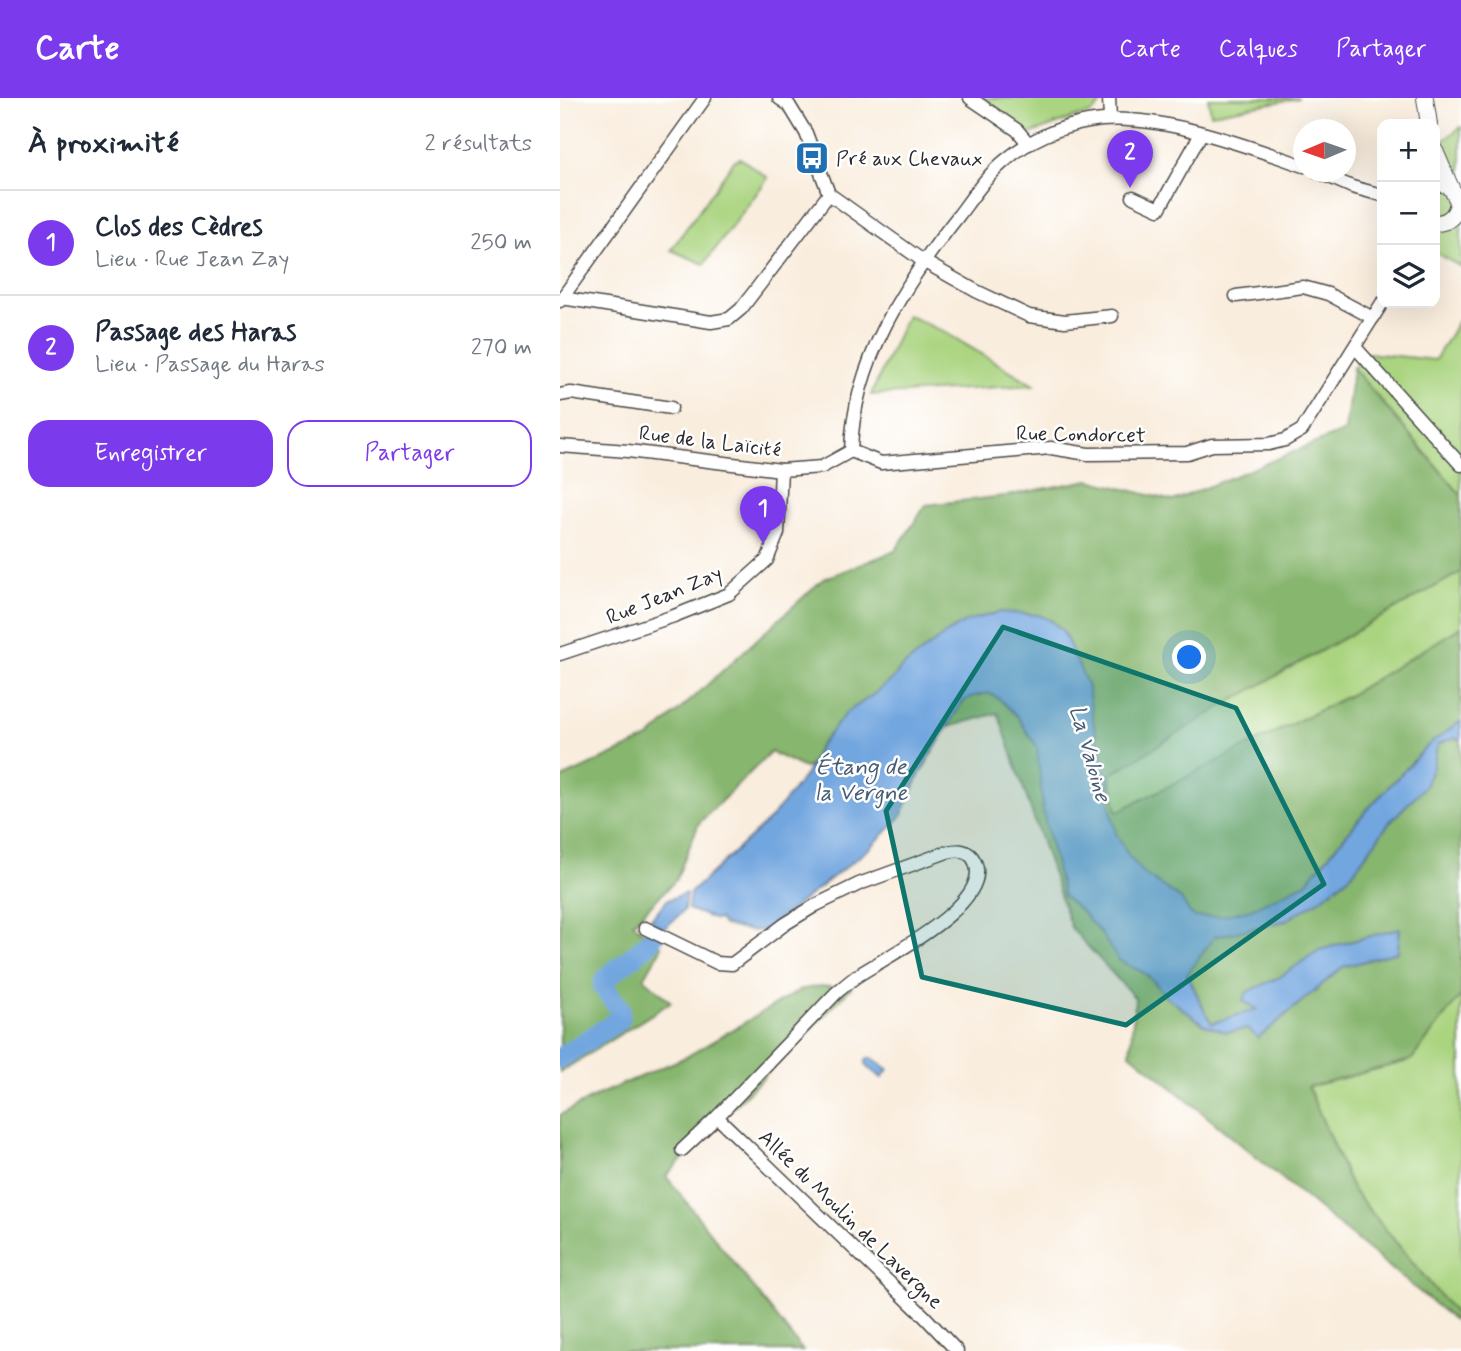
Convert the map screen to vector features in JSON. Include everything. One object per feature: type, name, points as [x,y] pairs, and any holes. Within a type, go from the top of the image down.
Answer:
[{"type":"street","points":[[705,98],[561,300],[711,322],[729,319],[741,309],[829,194]]},
{"type":"street","points":[[779,98],[789,105],[806,133],[829,194],[923,261],[976,291],[1029,316],[1065,321],[1112,316]]},
{"type":"street","points":[[970,98],[1017,130],[1028,144]]},
{"type":"street","points":[[1109,98],[1110,119]]},
{"type":"street","points":[[1425,98],[1428,119]]},
{"type":"street","points":[[851,451],[852,422],[858,392],[880,336],[923,261],[990,174],[1008,157],[1028,144],[1065,128],[1110,119],[1142,122],[1232,141],[1293,162]]},
{"type":"street","points":[[1133,197],[1159,209],[1200,134]]},
{"type":"street","points":[[1341,182],[1377,194]]},
{"type":"street","points":[[1440,222],[1459,208],[1442,184]]},
{"type":"street","points":[[1237,296],[1303,287],[1328,294],[1373,317]]},
{"type":"street","points":[[1379,308],[1355,347],[1461,465]]},
{"type":"street","name":"Rue Condorcet","points":[[851,451],[881,463],[1051,448],[1088,454],[1187,453],[1212,445],[1269,444],[1285,440],[1302,430],[1355,347]]},
{"type":"street","points":[[560,395],[571,393],[671,408]]},
{"type":"street","name":"Rue de la Laïcité","points":[[560,446],[628,451],[781,470],[822,467],[851,451]]},
{"type":"street","name":"Rue Jean Zay","points":[[560,654],[674,616],[729,594],[767,560],[778,533],[781,470]]},
{"type":"street","points":[[645,928],[717,963],[732,964],[816,905],[859,884],[958,850],[972,857],[976,873],[962,903],[949,917],[855,977],[836,993],[682,1150]]},
{"type":"street","name":"Allée du Moulin de Lavergne","points":[[717,1117],[914,1306],[957,1351]]},
{"type":"highlighted area","points":[[1003,627],[1236,708],[1324,884],[1126,1025],[922,977],[886,811]]},
{"type":"green space","points":[[979,98],[1100,98],[1101,103],[1089,114],[1030,134]]},
{"type":"green space","points":[[1208,98],[1299,98],[1211,114]]},
{"type":"green space","points":[[1461,127],[1461,267],[1440,255],[1440,143]]},
{"type":"green space","points":[[740,158],[768,178],[704,264],[671,250],[734,161]]},
{"type":"green space","points":[[907,315],[944,332],[1034,385],[871,395]]},
{"type":"green space","points":[[1461,316],[1461,495],[1353,368],[1368,353],[1435,360]]},
{"type":"green space","points":[[1353,368],[1461,495],[1461,572],[1219,708],[1110,775],[1117,812],[1348,696],[1461,627],[1461,995],[1411,1060],[1308,1087],[1352,1189],[1461,1321],[1461,1326],[1130,1053],[1135,998],[1071,928],[998,713],[804,768],[771,752],[699,823],[676,880],[633,923],[662,947],[644,978],[671,1002],[560,1072],[560,779],[649,738],[823,579],[895,551],[926,505],[1005,496],[1089,480],[1173,501],[1345,431]]},
{"type":"green space","points":[[1461,572],[1461,627],[1348,696],[1117,812],[1110,775],[1219,708]]},
{"type":"green space","points":[[819,986],[851,988],[666,1176],[803,1351],[560,1351],[560,1115],[600,1094],[686,1057],[800,990]]},
{"type":"green space","points":[[1461,995],[1461,1321],[1352,1189],[1308,1087],[1411,1060]]},
{"type":"water","name":"Étang de la Vergne","points":[[1000,612],[1039,615],[1052,621],[1063,631],[1087,684],[1095,730],[1108,778],[1116,833],[1128,855],[1143,873],[1181,899],[1195,917],[1222,916],[1251,909],[1306,883],[1364,813],[1427,746],[1461,721],[1461,740],[1454,738],[1438,744],[1425,786],[1390,822],[1352,874],[1321,899],[1285,921],[1214,937],[1187,975],[1212,1023],[1257,1009],[1243,1001],[1247,992],[1280,977],[1319,950],[1400,928],[1398,952],[1343,967],[1258,1038],[1248,1029],[1226,1032],[1205,1025],[1165,996],[1144,973],[1118,960],[1102,935],[1083,913],[1063,896],[1043,812],[1037,747],[1017,716],[998,698],[988,693],[963,702],[920,774],[901,817],[870,848],[777,923],[763,930],[747,930],[723,925],[719,919],[688,909],[690,893],[771,818],[806,774],[819,747],[846,713],[874,694],[895,677],[900,669],[945,634],[967,621]]},
{"type":"water","points":[[686,893],[684,910],[664,929],[649,921],[667,900]]},
{"type":"water","points":[[650,934],[653,937],[648,943],[604,981],[604,988],[620,1009],[619,1020],[580,1047],[560,1056],[560,1052],[616,1019],[617,1013],[601,988],[604,975],[613,966],[636,953]]},
{"type":"water","points":[[869,1058],[888,1069],[882,1078],[866,1066],[866,1060]]},
{"type":"waterway","name":"La Valoine","points":[[560,1058],[619,1020],[620,1009],[604,988],[604,981],[653,937]]},
{"type":"place","name":"Pré aux Chevaux","points":[[812,158]]},
{"type":"place","name":"Passage des Haras","points":[[1130,188]]},
{"type":"place","name":"Clos des Cèdres","points":[[763,544]]}]
